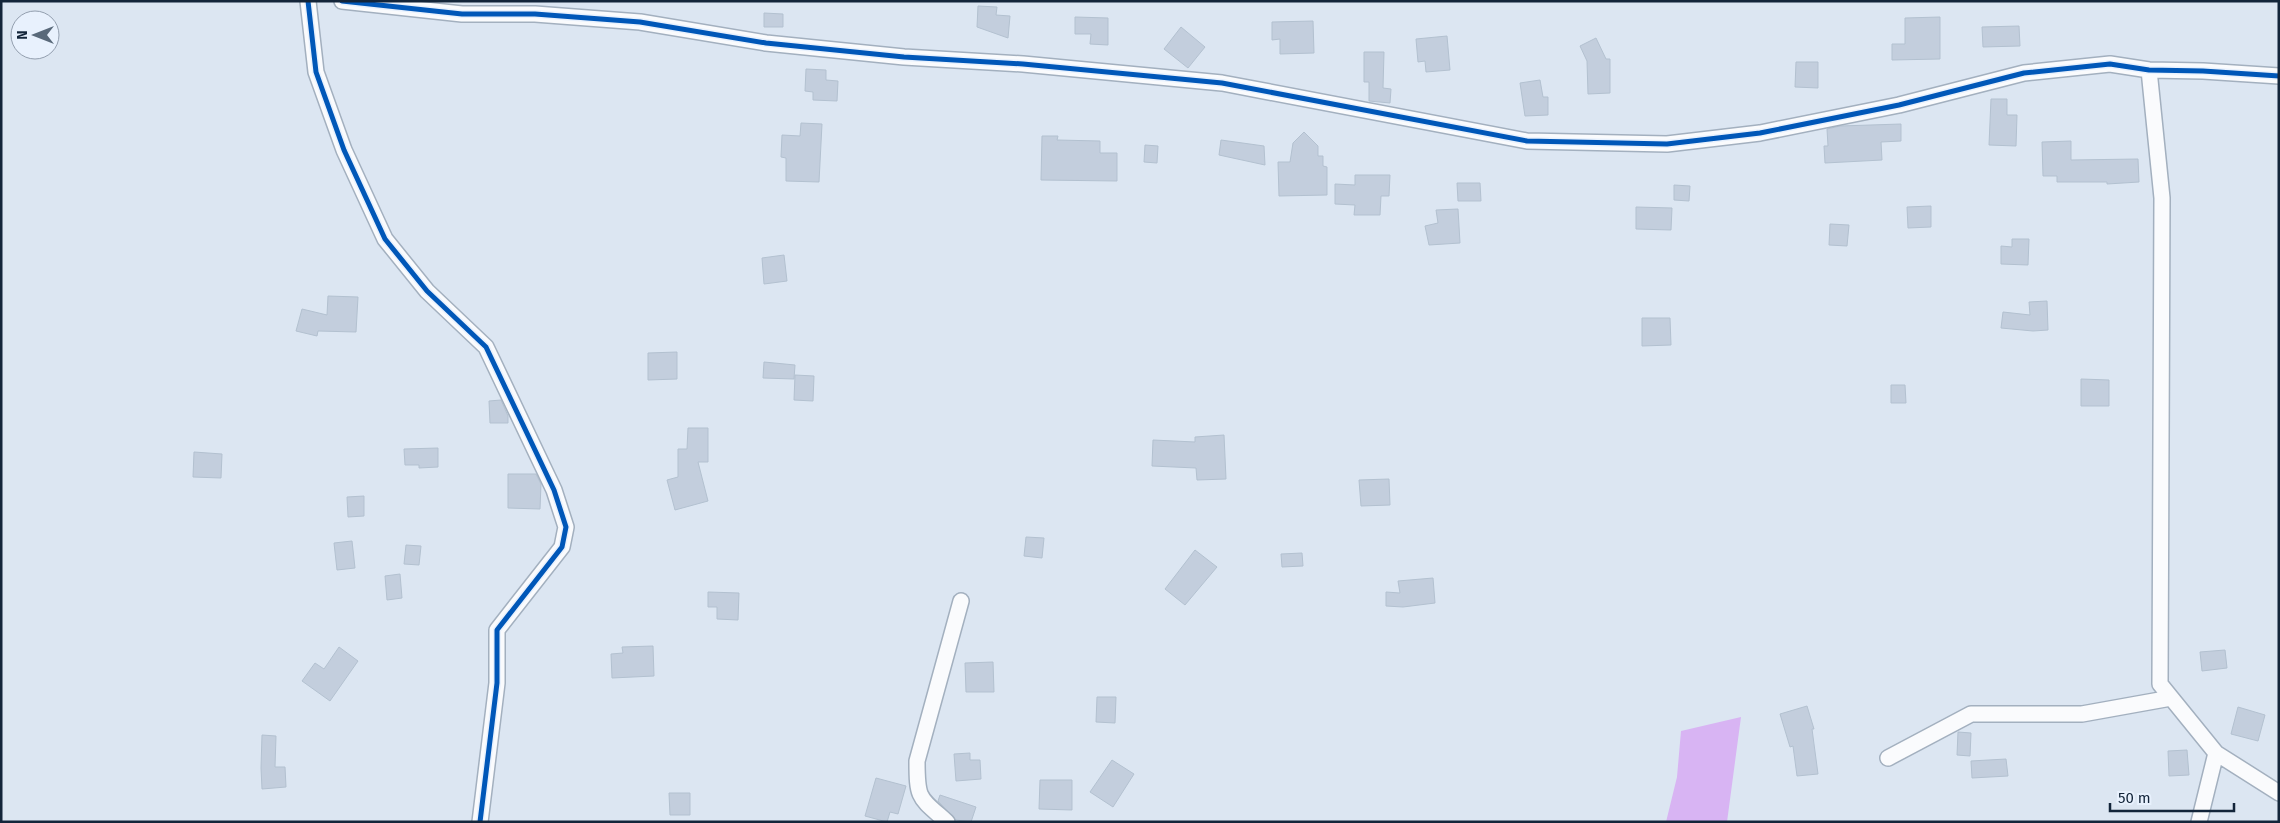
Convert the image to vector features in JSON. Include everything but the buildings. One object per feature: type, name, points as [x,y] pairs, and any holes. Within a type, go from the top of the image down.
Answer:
[{"type":"street","points":[[308,1],[316,72],[344,150],[385,239],[427,290],[486,346],[554,490],[566,527],[562,547],[497,630],[497,683],[480,822]]},
{"type":"street","points":[[342,1],[462,14],[535,14],[640,22],[766,43],[904,57],[1023,64],[1222,83],[1527,141],[1676,143],[1760,134],[1899,105],[2024,73],[2110,64],[2150,70],[2279,76]]},
{"type":"street","points":[[2150,70],[2162,198],[2160,684],[2216,753],[2279,793]]},
{"type":"street","points":[[947,822],[920,798],[918,761],[961,601]]},
{"type":"street","points":[[1888,758],[1971,714],[2082,714],[2171,698]]},
{"type":"street","points":[[2199,822],[2216,753]]},
{"type":"shaded area","points":[[1741,717],[1727,822],[1666,822],[1677,777],[1681,731]]},
{"type":"cycle path","points":[[308,1],[316,72],[344,150],[385,239],[427,291],[486,347],[554,490],[566,527],[562,547],[497,630],[497,683],[480,822]]},
{"type":"cycle path","points":[[342,1],[462,14],[535,14],[640,22],[766,43],[904,57],[1023,64],[1222,83],[1527,141],[1667,144],[1760,133],[1899,105],[2024,73],[2110,64],[2149,70],[2279,76]]}]
